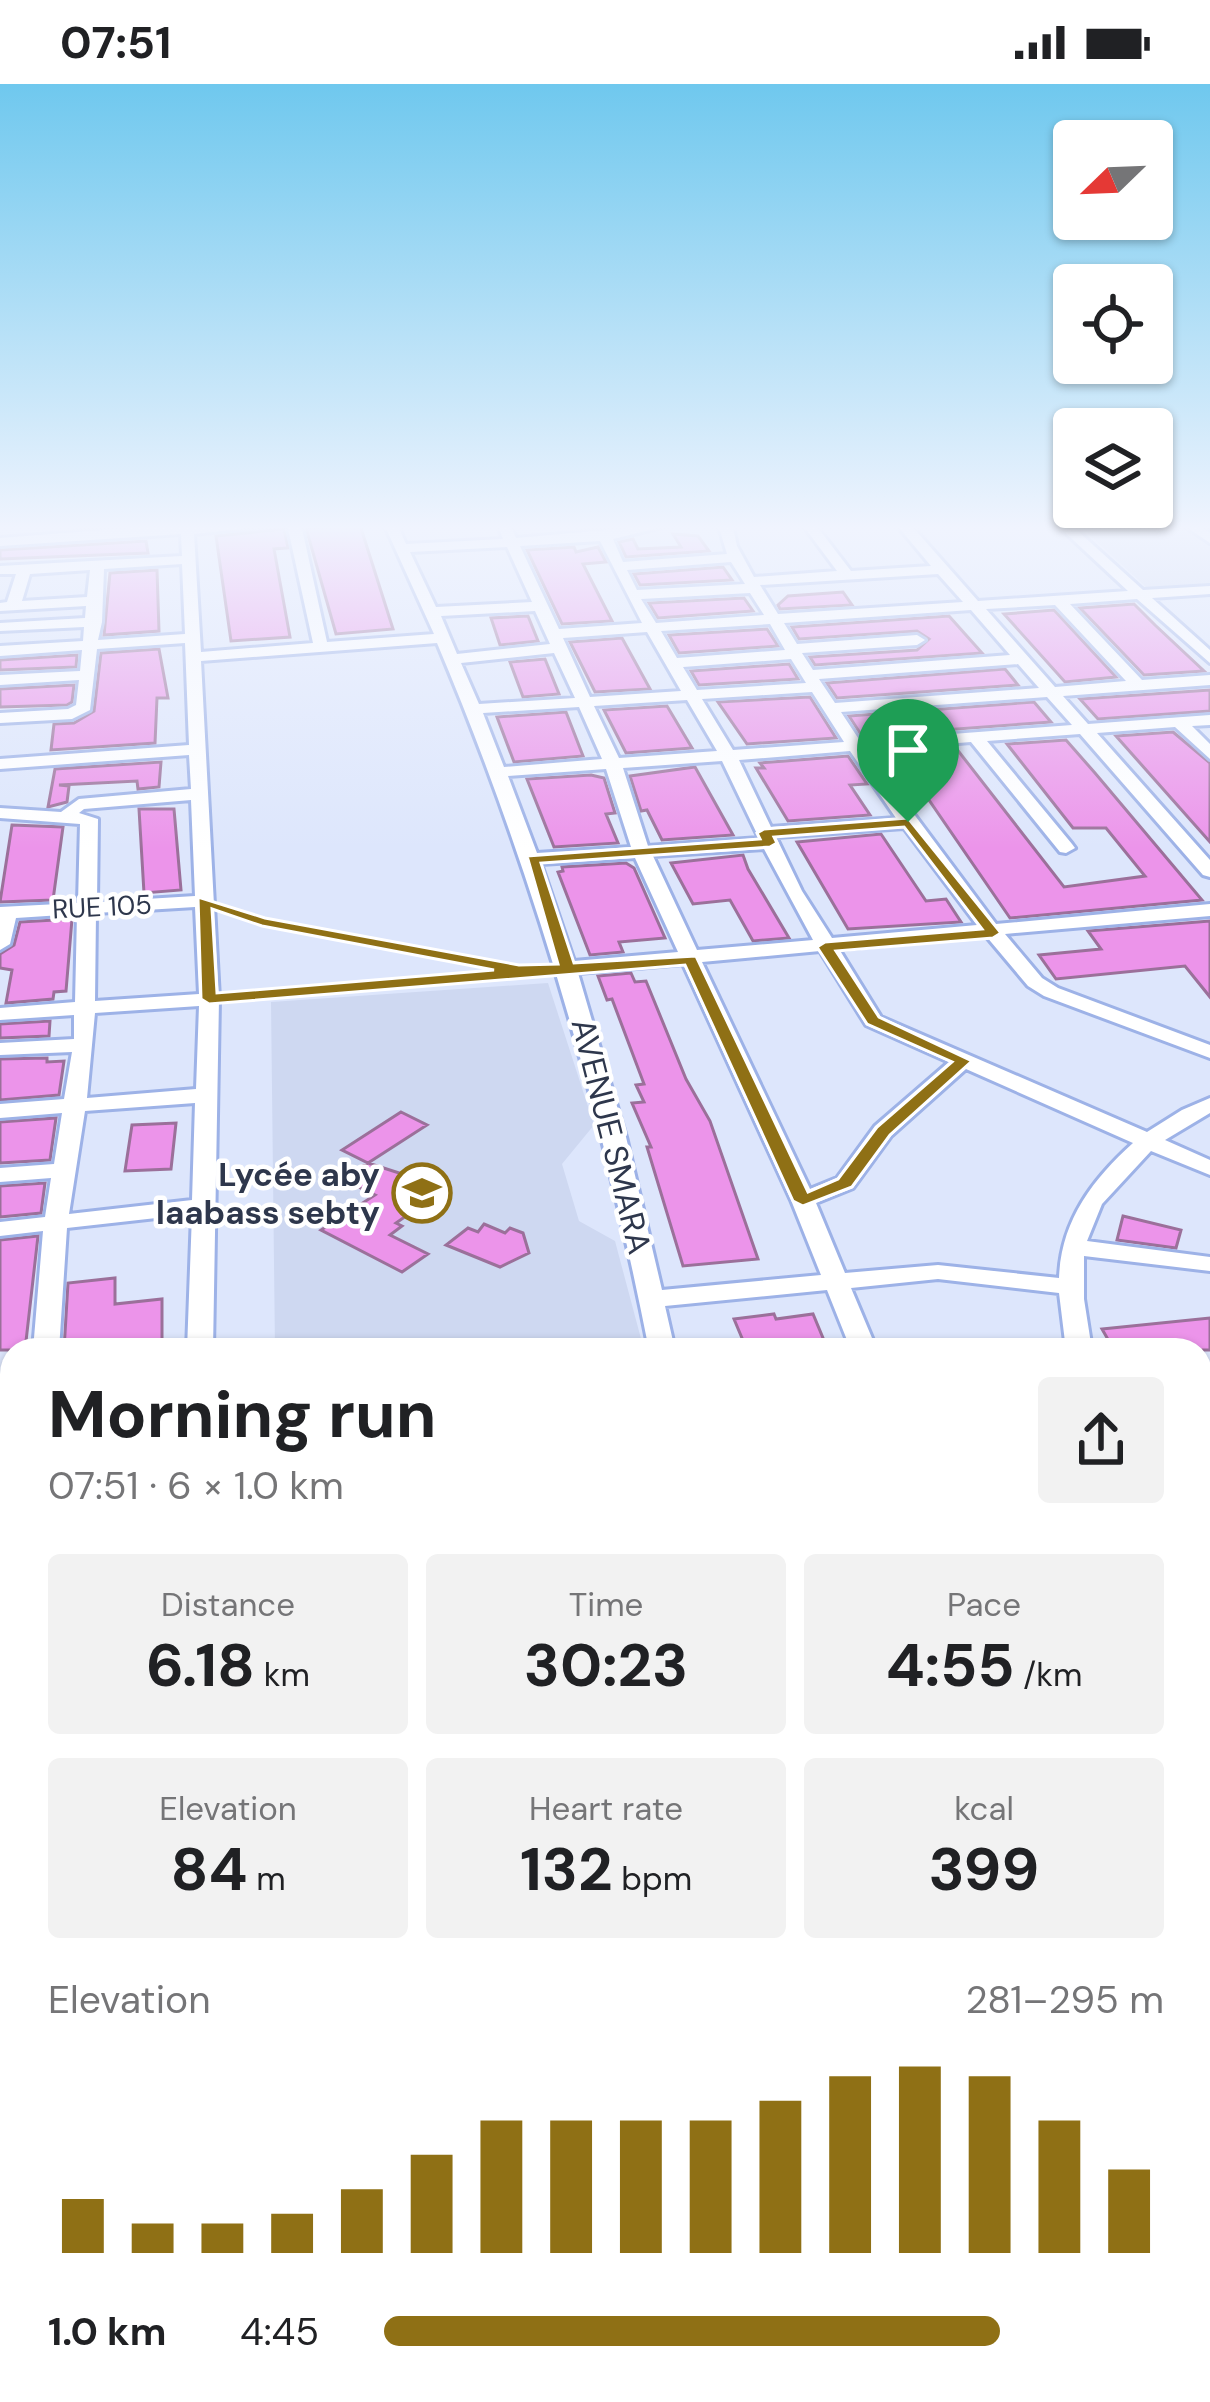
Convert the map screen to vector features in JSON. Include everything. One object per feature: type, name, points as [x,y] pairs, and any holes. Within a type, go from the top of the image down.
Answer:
[{"type":"street","points":[[0,718],[80,711],[86,703],[93,632]]},
{"type":"street","points":[[191,632],[209,999],[200,1338]]},
{"type":"street","points":[[318,632],[321,647]]},
{"type":"street","name":"AVENUE SMARA","points":[[439,632],[500,772],[568,968],[612,1118],[660,1338]]},
{"type":"street","points":[[550,632],[613,764],[640,851],[803,1201],[859,1338]]},
{"type":"street","points":[[451,658],[626,632]]},
{"type":"street","points":[[654,632],[729,757],[825,947],[873,1021],[1210,1168]]},
{"type":"street","points":[[783,632],[908,822],[1035,982],[1210,1052]]},
{"type":"street","points":[[911,632],[939,665]]},
{"type":"street","points":[[999,632],[1210,871]]},
{"type":"street","points":[[1089,632],[1138,685]]},
{"type":"street","points":[[1182,632],[1210,658]]},
{"type":"street","points":[[0,651],[191,638]]},
{"type":"street","points":[[193,657],[441,638]]},
{"type":"street","points":[[674,663],[917,640]]},
{"type":"street","points":[[472,709],[689,694],[1022,659]]},
{"type":"street","points":[[0,680],[86,675]]},
{"type":"street","points":[[833,708],[1210,680]]},
{"type":"street","points":[[500,772],[1210,720]]},
{"type":"street","points":[[1179,722],[1210,754]]},
{"type":"street","points":[[975,737],[1066,848]]},
{"type":"street","points":[[0,764],[196,750]]},
{"type":"street","points":[[68,814],[80,804],[199,794]]},
{"type":"street","points":[[0,813],[89,819],[84,1045],[56,1220],[47,1338]]},
{"type":"street","points":[[532,860],[908,822]]},
{"type":"street","name":"RUE 105","points":[[3,913],[203,901]]},
{"type":"street","points":[[568,968],[1210,910]]},
{"type":"street","points":[[0,944],[3,913]]},
{"type":"street","points":[[0,1014],[209,999]]},
{"type":"street","points":[[0,1049],[84,1045]]},
{"type":"street","points":[[803,1201],[845,1183],[883,1131],[963,1061]]},
{"type":"street","points":[[0,1112],[208,1095]]},
{"type":"street","points":[[1076,1338],[1070,1311],[1073,1247],[1083,1219],[1110,1180],[1148,1140],[1210,1105]]},
{"type":"street","points":[[0,1175],[64,1170]]},
{"type":"street","points":[[0,1229],[201,1207]]},
{"type":"street","points":[[1073,1247],[1210,1264]]},
{"type":"street","points":[[653,1299],[954,1272],[1073,1287]]},
{"type":"path","points":[[203,901],[262,922],[519,970]]},
{"type":"path","points":[[209,999],[568,968]]},
{"type":"shaded area","name":"Lycée aby laabass sebty","points":[[548,983],[594,1125],[562,1164],[579,1221],[615,1241],[641,1338],[275,1338],[271,1002]]},
{"type":"building","points":[[230,632],[289,632],[290,637],[231,641]]},
{"type":"building","points":[[496,632],[534,632],[538,641],[500,645]]},
{"type":"building","points":[[769,632],[778,646],[679,653],[669,635]]},
{"type":"building","points":[[795,632],[900,632],[799,639]]},
{"type":"building","points":[[919,632],[963,632],[982,653],[815,665],[810,657],[917,650],[929,639]]},
{"type":"building","points":[[1020,632],[1075,632],[1116,677],[1065,682]]},
{"type":"building","points":[[1103,632],[1163,632],[1204,671],[1144,675]]},
{"type":"building","points":[[622,638],[650,689],[595,692],[570,642]]},
{"type":"building","points":[[159,649],[168,698],[157,698],[155,743],[51,750],[54,724],[74,723],[94,711],[101,653]]},
{"type":"building","points":[[77,655],[76,667],[0,670],[0,660]]},
{"type":"building","points":[[545,659],[559,694],[523,697],[510,662]]},
{"type":"building","points":[[789,664],[798,679],[699,685],[691,671]]},
{"type":"building","points":[[1005,669],[1018,685],[837,698],[827,683]]},
{"type":"building","points":[[74,685],[72,702],[67,705],[0,707],[0,689]]},
{"type":"building","points":[[1210,690],[1210,711],[1098,719],[1080,699]]},
{"type":"building","points":[[810,697],[836,738],[747,744],[718,702]]},
{"type":"building","points":[[1034,702],[1051,722],[862,736],[849,716]]},
{"type":"building","points":[[667,706],[692,748],[626,753],[604,710]]},
{"type":"building","points":[[566,712],[583,756],[514,762],[497,717]]},
{"type":"building","points":[[1173,732],[1210,763],[1210,842],[1116,736]]},
{"type":"building","points":[[1066,740],[1202,900],[1010,918],[896,752],[956,748],[1064,887],[1145,876],[1106,828],[1073,828],[1007,744]]},
{"type":"building","points":[[848,756],[867,784],[850,785],[870,815],[788,821],[756,768],[764,768],[760,763]]},
{"type":"building","points":[[161,762],[159,787],[138,789],[137,781],[59,785],[69,786],[67,802],[48,807],[55,769]]},
{"type":"building","points":[[695,767],[733,835],[662,840],[647,810],[641,811],[630,776]]},
{"type":"building","points":[[604,778],[615,813],[606,814],[618,843],[554,847],[527,779]]},
{"type":"building","points":[[139,809],[174,809],[181,890],[144,893]]},
{"type":"building","points":[[12,825],[63,827],[53,900],[0,902]]},
{"type":"building","points":[[881,834],[926,901],[946,899],[961,922],[848,929],[797,842]]},
{"type":"building","points":[[743,855],[789,938],[753,941],[730,900],[693,904],[671,863]]},
{"type":"building","points":[[626,863],[634,868],[665,938],[619,942],[623,952],[590,955],[558,872],[562,867]]},
{"type":"building","points":[[72,919],[66,991],[54,992],[53,999],[6,1003],[12,970],[0,968],[0,954],[14,945],[20,922]]},
{"type":"building","points":[[1210,921],[1210,997],[1185,966],[1056,979],[1039,955],[1101,949],[1088,931]]},
{"type":"building","points":[[631,973],[635,982],[646,981],[686,1079],[710,1121],[758,1259],[683,1266],[647,1147],[651,1147],[632,1103],[644,1102],[636,1085],[644,1084],[612,999],[607,1000],[598,976]]},
{"type":"building","points":[[50,1021],[49,1036],[0,1038],[0,1024]]},
{"type":"building","points":[[47,1058],[47,1062],[64,1061],[59,1095],[0,1100],[0,1059]]},
{"type":"building","points":[[401,1112],[427,1125],[368,1163],[342,1150]]},
{"type":"building","points":[[56,1118],[50,1160],[0,1163],[0,1122]]},
{"type":"building","points":[[176,1123],[171,1169],[125,1171],[132,1125]]},
{"type":"building","points":[[368,1163],[446,1188],[396,1223],[402,1226],[390,1235],[428,1254],[402,1272],[321,1230],[375,1195],[342,1179]]},
{"type":"building","points":[[45,1183],[41,1213],[0,1217],[0,1186]]},
{"type":"building","points":[[1123,1216],[1181,1230],[1176,1248],[1117,1240]]},
{"type":"building","points":[[484,1224],[505,1233],[510,1228],[523,1233],[529,1253],[500,1267],[446,1245],[468,1228],[478,1232]]},
{"type":"building","points":[[38,1236],[26,1338],[0,1338],[0,1240]]},
{"type":"building","points":[[115,1278],[115,1304],[162,1299],[162,1338],[65,1338],[68,1283]]},
{"type":"building","points":[[813,1314],[823,1338],[742,1338],[734,1319]]},
{"type":"building","points":[[1210,1318],[1210,1338],[1107,1338],[1102,1329]]},
{"type":"place","name":"Lycée aby laabass sebty","points":[[422,1193]]},
{"type":"route","points":[[908,822],[764,833],[770,843],[532,860],[568,968],[209,999],[203,901],[262,922],[519,970],[568,968],[690,960],[803,1201],[845,1183],[883,1131],[963,1061],[873,1021],[825,947],[993,933],[908,822]]}]
